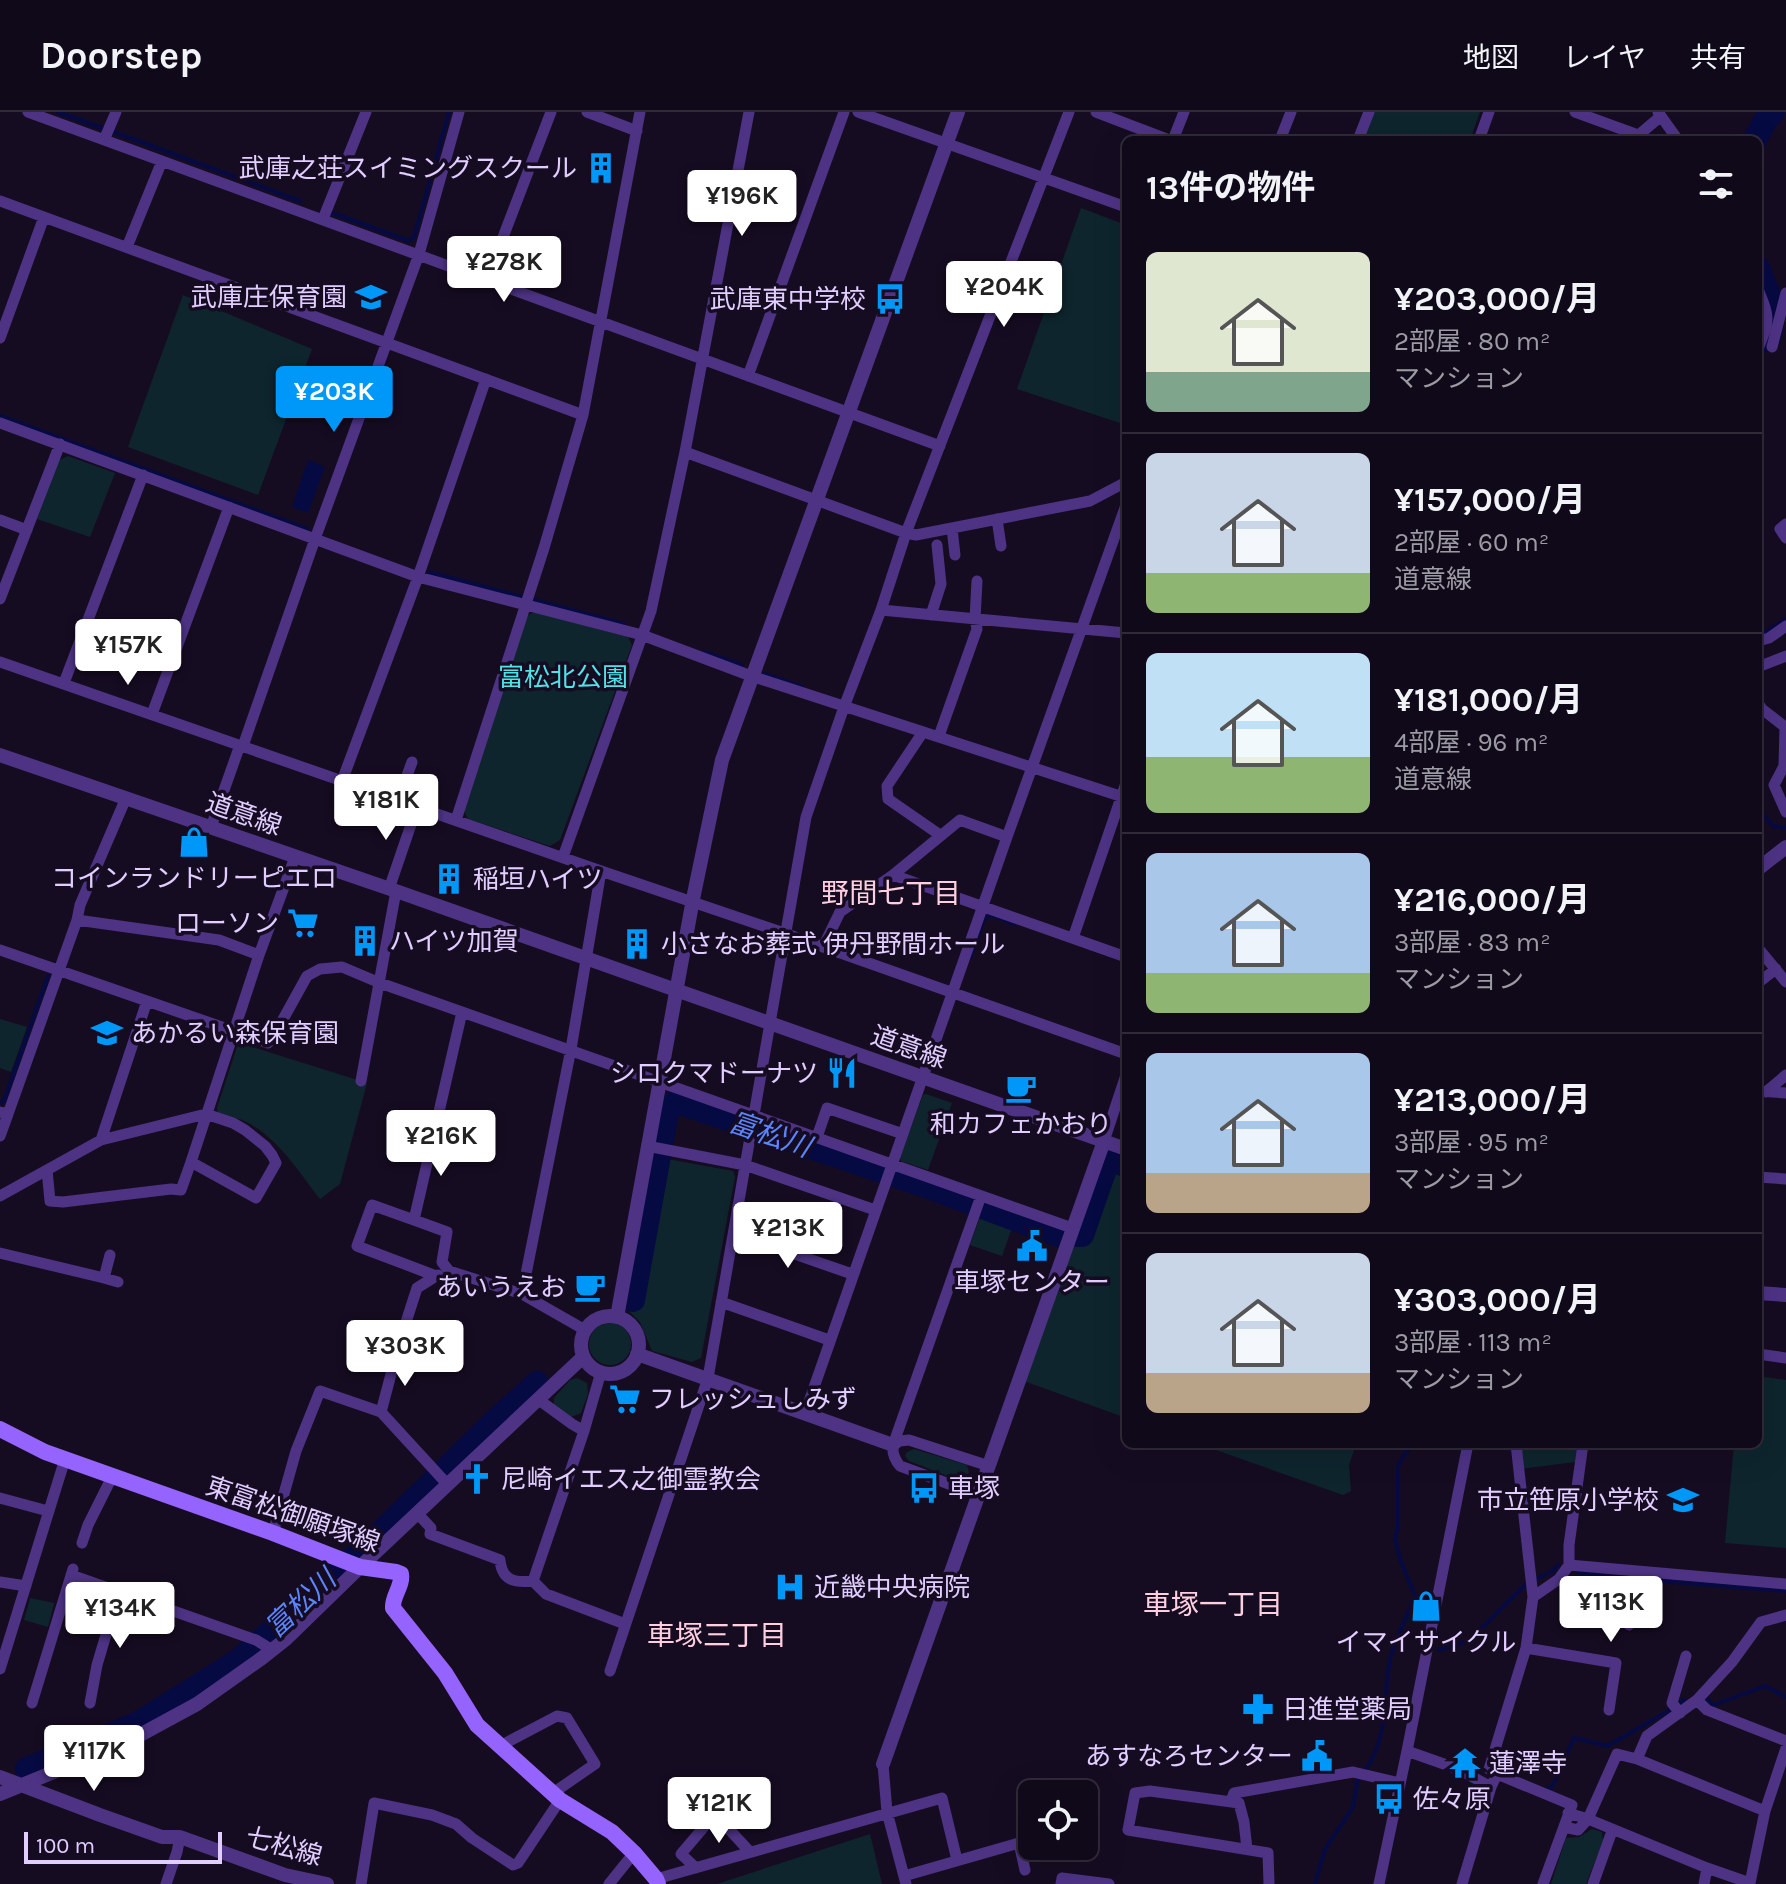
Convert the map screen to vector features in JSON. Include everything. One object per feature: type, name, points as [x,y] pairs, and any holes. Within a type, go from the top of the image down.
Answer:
[{"type":"main road","name":"東富松御願塚線","points":[[0,1429],[45,1452],[360,1567],[401,1574],[393,1608],[445,1673],[477,1725],[556,1796],[612,1832],[657,1882]]},
{"type":"street","points":[[28,112],[940,446]]},
{"type":"street","points":[[104,140],[116,112]]},
{"type":"street","points":[[323,219],[366,112]]},
{"type":"street","points":[[211,827],[419,254],[459,112]]},
{"type":"street","points":[[487,279],[551,112]]},
{"type":"street","points":[[587,112],[637,131]]},
{"type":"street","points":[[456,820],[583,415],[640,112]]},
{"type":"street","points":[[563,857],[651,611],[685,452],[749,112]]},
{"type":"street","points":[[748,376],[844,112]]},
{"type":"street","points":[[858,112],[1122,206]]},
{"type":"street","points":[[617,1317],[657,1148],[659,1082],[718,774],[958,112]]},
{"type":"street","points":[[610,1671],[708,1378],[806,817],[906,533],[1069,112]]},
{"type":"street","points":[[1096,112],[1160,136]]},
{"type":"street","points":[[1173,136],[1184,112]]},
{"type":"street","points":[[1282,136],[1291,112]]},
{"type":"street","points":[[1360,136],[1369,112]]},
{"type":"street","points":[[1480,136],[1489,112]]},
{"type":"street","points":[[1575,112],[1630,136]]},
{"type":"street","points":[[1637,136],[1659,114],[1675,136]]},
{"type":"street","points":[[127,247],[162,161]]},
{"type":"street","points":[[0,201],[583,415]]},
{"type":"street","points":[[0,338],[44,217]]},
{"type":"street","points":[[1786,293],[1766,329],[1762,344],[1786,353]]},
{"type":"street","points":[[1762,295],[1774,313]]},
{"type":"street","points":[[342,781],[418,577],[486,379]]},
{"type":"street","points":[[0,423],[418,577],[527,600],[642,635],[751,676],[1122,796]]},
{"type":"street","points":[[0,599],[60,444]]},
{"type":"street","points":[[685,452],[916,535],[1090,501],[1122,484]]},
{"type":"street","points":[[64,683],[143,475]]},
{"type":"street","points":[[152,714],[229,507]]},
{"type":"street","points":[[805,1413],[1122,516]]},
{"type":"street","points":[[997,519],[1001,546]]},
{"type":"street","points":[[0,520],[27,530]]},
{"type":"street","points":[[1786,524],[1780,529],[1786,538]]},
{"type":"street","points":[[952,528],[955,555]]},
{"type":"street","points":[[931,615],[941,584],[937,545]]},
{"type":"street","points":[[939,736],[977,629],[977,581]]},
{"type":"street","points":[[881,610],[1122,633]]},
{"type":"street","points":[[1762,640],[1786,626]]},
{"type":"street","points":[[1762,665],[1786,656]]},
{"type":"street","points":[[0,662],[1122,1053]]},
{"type":"street","points":[[1762,709],[1785,727],[1784,766],[1774,785],[1786,812]]},
{"type":"street","points":[[923,732],[887,786],[888,799],[940,835]]},
{"type":"street","name":"道意線","points":[[0,755],[1122,1148]]},
{"type":"street","points":[[398,800],[412,762]]},
{"type":"street","points":[[0,1136],[4,1113],[80,905],[126,798]]},
{"type":"street","points":[[1073,938],[1122,803]]},
{"type":"street","points":[[361,1081],[380,983],[392,890],[417,807]]},
{"type":"street","points":[[823,947],[840,912],[893,875],[960,820],[1007,837]]},
{"type":"street","points":[[1762,866],[1786,847]]},
{"type":"street","points":[[47,1170],[50,1201],[181,1190],[295,857]]},
{"type":"street","points":[[522,1294],[571,1049],[601,871]]},
{"type":"street","points":[[893,875],[1122,956]]},
{"type":"street","points":[[77,920],[219,940],[259,955]]},
{"type":"street","points":[[0,950],[268,1043],[307,976],[320,969],[342,967],[659,1082],[752,1122],[817,1137],[890,1170],[979,1203],[1072,1228]]},
{"type":"street","points":[[1762,953],[1786,982]]},
{"type":"street","points":[[1762,980],[1776,969]]},
{"type":"street","points":[[101,1140],[147,1001]]},
{"type":"street","points":[[414,1220],[462,1012]]},
{"type":"street","points":[[1762,1092],[1786,1075]]},
{"type":"street","points":[[1025,1870],[1019,1843],[957,1860],[905,1880],[887,1812],[883,1764],[1122,1087]]},
{"type":"street","points":[[1762,1092],[1786,1093]]},
{"type":"street","points":[[817,1137],[827,1108],[903,1134]]},
{"type":"street","points":[[0,1196],[101,1140],[206,1114],[245,1130],[265,1146],[276,1163],[256,1198],[191,1162]]},
{"type":"street","points":[[657,1148],[745,1165],[875,1210]]},
{"type":"street","points":[[1762,1177],[1786,1179]]},
{"type":"street","points":[[979,1203],[893,1445],[893,1456],[900,1466],[979,1495]]},
{"type":"street","points":[[436,1276],[357,1246],[372,1205],[447,1232],[442,1262],[449,1271],[522,1294],[585,1330]]},
{"type":"street","points":[[734,1233],[852,1274]]},
{"type":"street","points":[[0,1253],[30,1256],[118,1282]]},
{"type":"street","points":[[104,1278],[110,1255]]},
{"type":"street","points":[[381,1412],[417,1288],[449,1271]]},
{"type":"street","points":[[1762,1293],[1786,1295]]},
{"type":"street","points":[[721,1302],[829,1340]]},
{"type":"street","points":[[617,1317],[630,1323],[635,1330],[639,1344],[637,1354],[623,1371],[601,1372],[583,1357],[581,1343],[585,1330],[599,1318],[617,1317]]},
{"type":"street","points":[[399,1344],[427,1349]]},
{"type":"street","points":[[637,1354],[893,1445],[909,1440],[989,1466]]},
{"type":"street","points":[[1762,1355],[1786,1358]]},
{"type":"street","points":[[0,1794],[127,1742],[197,1704],[360,1567],[583,1357]]},
{"type":"street","points":[[533,1581],[601,1372]]},
{"type":"street","points":[[273,1533],[296,1451],[320,1391],[381,1412],[448,1485]]},
{"type":"street","points":[[539,1400],[584,1431]]},
{"type":"street","points":[[1379,1884],[1467,1448]]},
{"type":"street","points":[[1516,1448],[1533,1597],[1526,1648],[1489,1769],[1572,1805],[1543,1884]]},
{"type":"street","points":[[1533,1597],[1559,1579],[1569,1565],[1582,1448]]},
{"type":"street","points":[[0,1669],[5,1643],[65,1459]]},
{"type":"street","points":[[82,1543],[112,1477]]},
{"type":"street","points":[[0,1498],[48,1511]]},
{"type":"street","points":[[417,1513],[431,1528],[430,1534],[500,1560],[501,1571],[518,1583],[533,1581]]},
{"type":"street","points":[[1569,1565],[1786,1584]]},
{"type":"street","points":[[32,1703],[72,1571],[264,1645]]},
{"type":"street","points":[[1629,1625],[1641,1572]]},
{"type":"street","points":[[533,1581],[546,1594],[625,1624]]},
{"type":"street","points":[[0,1582],[26,1586]]},
{"type":"street","points":[[90,1703],[97,1665],[119,1591]]},
{"type":"street","points":[[1637,1759],[1647,1736],[1697,1700],[1732,1662],[1761,1622],[1786,1615]]},
{"type":"street","points":[[1526,1648],[1593,1664],[1616,1663],[1613,1702]]},
{"type":"street","points":[[1680,1713],[1672,1703],[1686,1656]]},
{"type":"street","points":[[1697,1700],[1707,1710],[1786,1741]]},
{"type":"street","points":[[361,1884],[374,1803],[432,1815],[456,1824],[513,1865],[518,1863],[556,1796],[595,1764],[567,1718],[557,1716],[500,1746]]},
{"type":"street","points":[[1568,1813],[1750,1883],[1765,1811],[1786,1748]]},
{"type":"street","points":[[1407,1751],[1458,1769],[1491,1787]]},
{"type":"street","points":[[1564,1827],[1578,1830],[1588,1819],[1617,1754],[1637,1759],[1765,1811]]},
{"type":"street","points":[[1231,1801],[1234,1793],[1353,1772],[1400,1783]]},
{"type":"street","points":[[1462,1884],[1497,1774]]},
{"type":"street","name":"七松線","points":[[0,1777],[162,1837],[180,1837],[284,1880],[327,1884]]},
{"type":"street","points":[[1247,1849],[1239,1803],[1150,1791],[1135,1793],[1128,1830],[1268,1853],[1269,1884]]},
{"type":"street","points":[[657,1882],[750,1852],[942,1798],[957,1860]]},
{"type":"street","points":[[696,1868],[681,1854],[715,1814],[750,1852]]},
{"type":"street","points":[[1593,1884],[1612,1831]]},
{"type":"street","points":[[166,1884],[180,1837]]},
{"type":"street","points":[[609,1884],[634,1853]]},
{"type":"street","points":[[1704,1884],[1707,1868]]},
{"type":"street","points":[[1061,1884],[1062,1878],[1109,1884]]},
{"type":"green space","points":[[1373,112],[1480,112],[1471,136],[1364,136]]},
{"type":"green space","points":[[1081,208],[1122,223],[1122,424],[1017,389]]},
{"type":"green space","points":[[183,295],[312,349],[258,495],[128,447]]},
{"type":"green space","points":[[68,456],[115,473],[90,537],[37,519],[59,460]]},
{"type":"green space","name":"富松北公園","points":[[534,612],[628,637],[632,645],[560,840],[550,846],[468,819],[464,811],[527,616]]},
{"type":"green space","points":[[0,1019],[27,1027],[11,1072],[0,1068]]},
{"type":"green space","points":[[243,1044],[367,1083],[340,1184],[320,1199],[265,1134],[246,1122],[218,1113],[237,1047]]},
{"type":"green space","points":[[926,1094],[952,1103],[928,1170],[901,1161],[900,1157]]},
{"type":"green space","points":[[656,1157],[733,1171],[735,1177],[701,1358],[692,1362],[652,1351],[640,1322],[629,1311]]},
{"type":"green space","points":[[1116,1166],[1122,1168],[1122,1417],[1024,1381],[1075,1239],[1086,1238],[1111,1169]]},
{"type":"green space","points":[[982,1211],[1014,1222],[1002,1256],[970,1245]]},
{"type":"green space","points":[[610,1323],[625,1329],[631,1344],[625,1359],[610,1365],[595,1359],[589,1344],[595,1329]]},
{"type":"green space","points":[[1762,1377],[1786,1380],[1786,1548],[1725,1543],[1734,1448],[1762,1448]]},
{"type":"green space","points":[[577,1378],[587,1383],[588,1394],[581,1413],[571,1417],[554,1405],[554,1398],[570,1380]]},
{"type":"green space","points":[[1210,1448],[1355,1448],[1349,1465],[1351,1491],[1343,1495]]},
{"type":"green space","points":[[1518,1448],[1577,1448],[1575,1462],[1520,1469]]},
{"type":"green space","points":[[914,1449],[967,1465],[967,1479],[960,1481],[909,1461],[905,1456]]},
{"type":"green space","points":[[30,1598],[54,1603],[48,1627],[24,1620]]},
{"type":"green space","points":[[1592,1829],[1602,1832],[1603,1841],[1586,1884],[1551,1884],[1566,1838],[1579,1837]]},
{"type":"green space","points":[[870,1834],[882,1884],[717,1884]]},
{"type":"shaded area","points":[[308,460],[325,467],[308,513],[292,507]]},
{"type":"waterway","points":[[58,112],[102,128]]},
{"type":"waterway","points":[[333,213],[409,241],[414,237],[449,112]]},
{"type":"waterway","name":"富松川","points":[[1757,136],[1773,112]]},
{"type":"waterway","points":[[114,132],[300,201]]},
{"type":"waterway","name":"富松川","points":[[1762,278],[1772,311],[1768,340]]},
{"type":"waterway","points":[[0,416],[307,529]]},
{"type":"waterway","points":[[429,572],[624,624]]},
{"type":"waterway","points":[[1762,634],[1786,619]]},
{"type":"waterway","points":[[704,652],[742,665]]},
{"type":"waterway","points":[[765,674],[802,687]]},
{"type":"waterway","points":[[1762,814],[1773,826],[1786,828]]},
{"type":"waterway","points":[[970,958],[984,919],[991,915],[1014,924]]},
{"type":"waterway","points":[[0,1103],[4,1101],[48,976]]},
{"type":"waterway","name":"富松川","points":[[633,1300],[668,1106],[677,1102],[926,1186],[1058,1235]]},
{"type":"waterway","name":"富松川","points":[[1077,1235],[1082,1235],[1105,1169],[1109,1163],[1122,1164]]},
{"type":"waterway","name":"富松川","points":[[27,1769],[139,1723],[238,1661],[373,1540],[537,1383]]},
{"type":"waterway","points":[[1366,1769],[1374,1756],[1382,1729],[1392,1653],[1415,1596],[1395,1540],[1398,1526],[1398,1466],[1409,1448]]},
{"type":"waterway","points":[[1536,1579],[1558,1565]]},
{"type":"waterway","points":[[1578,1572],[1786,1591]]},
{"type":"waterway","points":[[1439,1650],[1465,1642],[1526,1584]]},
{"type":"waterway","points":[[1707,1699],[1714,1705],[1765,1686],[1786,1697]]},
{"type":"waterway","points":[[1547,1789],[1552,1787],[1574,1738],[1608,1746],[1684,1699]]},
{"type":"waterway","points":[[1315,1884],[1325,1849],[1353,1807],[1358,1778]]},
{"type":"place","name":"武庫之荘スイミングスクール","points":[[601,168]]},
{"type":"place","name":"武庫庄保育園","points":[[371,297]]},
{"type":"place","name":"武庫東中学校","points":[[890,299]]},
{"type":"place","name":"コインランドリーピエロ","points":[[194,842]]},
{"type":"place","name":"稲垣ハイツ","points":[[449,879]]},
{"type":"place","name":"ローソン","points":[[303,923]]},
{"type":"place","name":"ハイツ加賀","points":[[365,941]]},
{"type":"place","name":"小さなお葬式 伊丹野間ホール","points":[[637,944]]},
{"type":"place","name":"あかるい森保育園","points":[[107,1033]]},
{"type":"place","name":"シロクマドーナツ","points":[[842,1073]]},
{"type":"place","name":"和カフェかおり","points":[[1021,1088]]},
{"type":"place","name":"車塚センター","points":[[1032,1246]]},
{"type":"place","name":"あいうえお","points":[[590,1287]]},
{"type":"place","name":"フレッシュしみず","points":[[625,1399]]},
{"type":"place","name":"尼崎イエス之御霊教会","points":[[477,1479]]},
{"type":"place","name":"車塚","points":[[924,1488]]},
{"type":"place","name":"市立笹原小学校","points":[[1683,1500]]},
{"type":"place","name":"近畿中央病院","points":[[790,1587]]},
{"type":"place","name":"イマイサイクル","points":[[1426,1606]]},
{"type":"place","name":"日進堂薬局","points":[[1258,1709]]},
{"type":"place","name":"あすなろセンター","points":[[1317,1756]]},
{"type":"place","name":"蓮澤寺","points":[[1465,1763]]},
{"type":"place","name":"佐々原","points":[[1389,1799]]},
{"type":"district","name":"野間七丁目","points":[[891,893]]},
{"type":"district","name":"車塚一丁目","points":[[1213,1604]]},
{"type":"district","name":"車塚三丁目","points":[[717,1635]]}]
